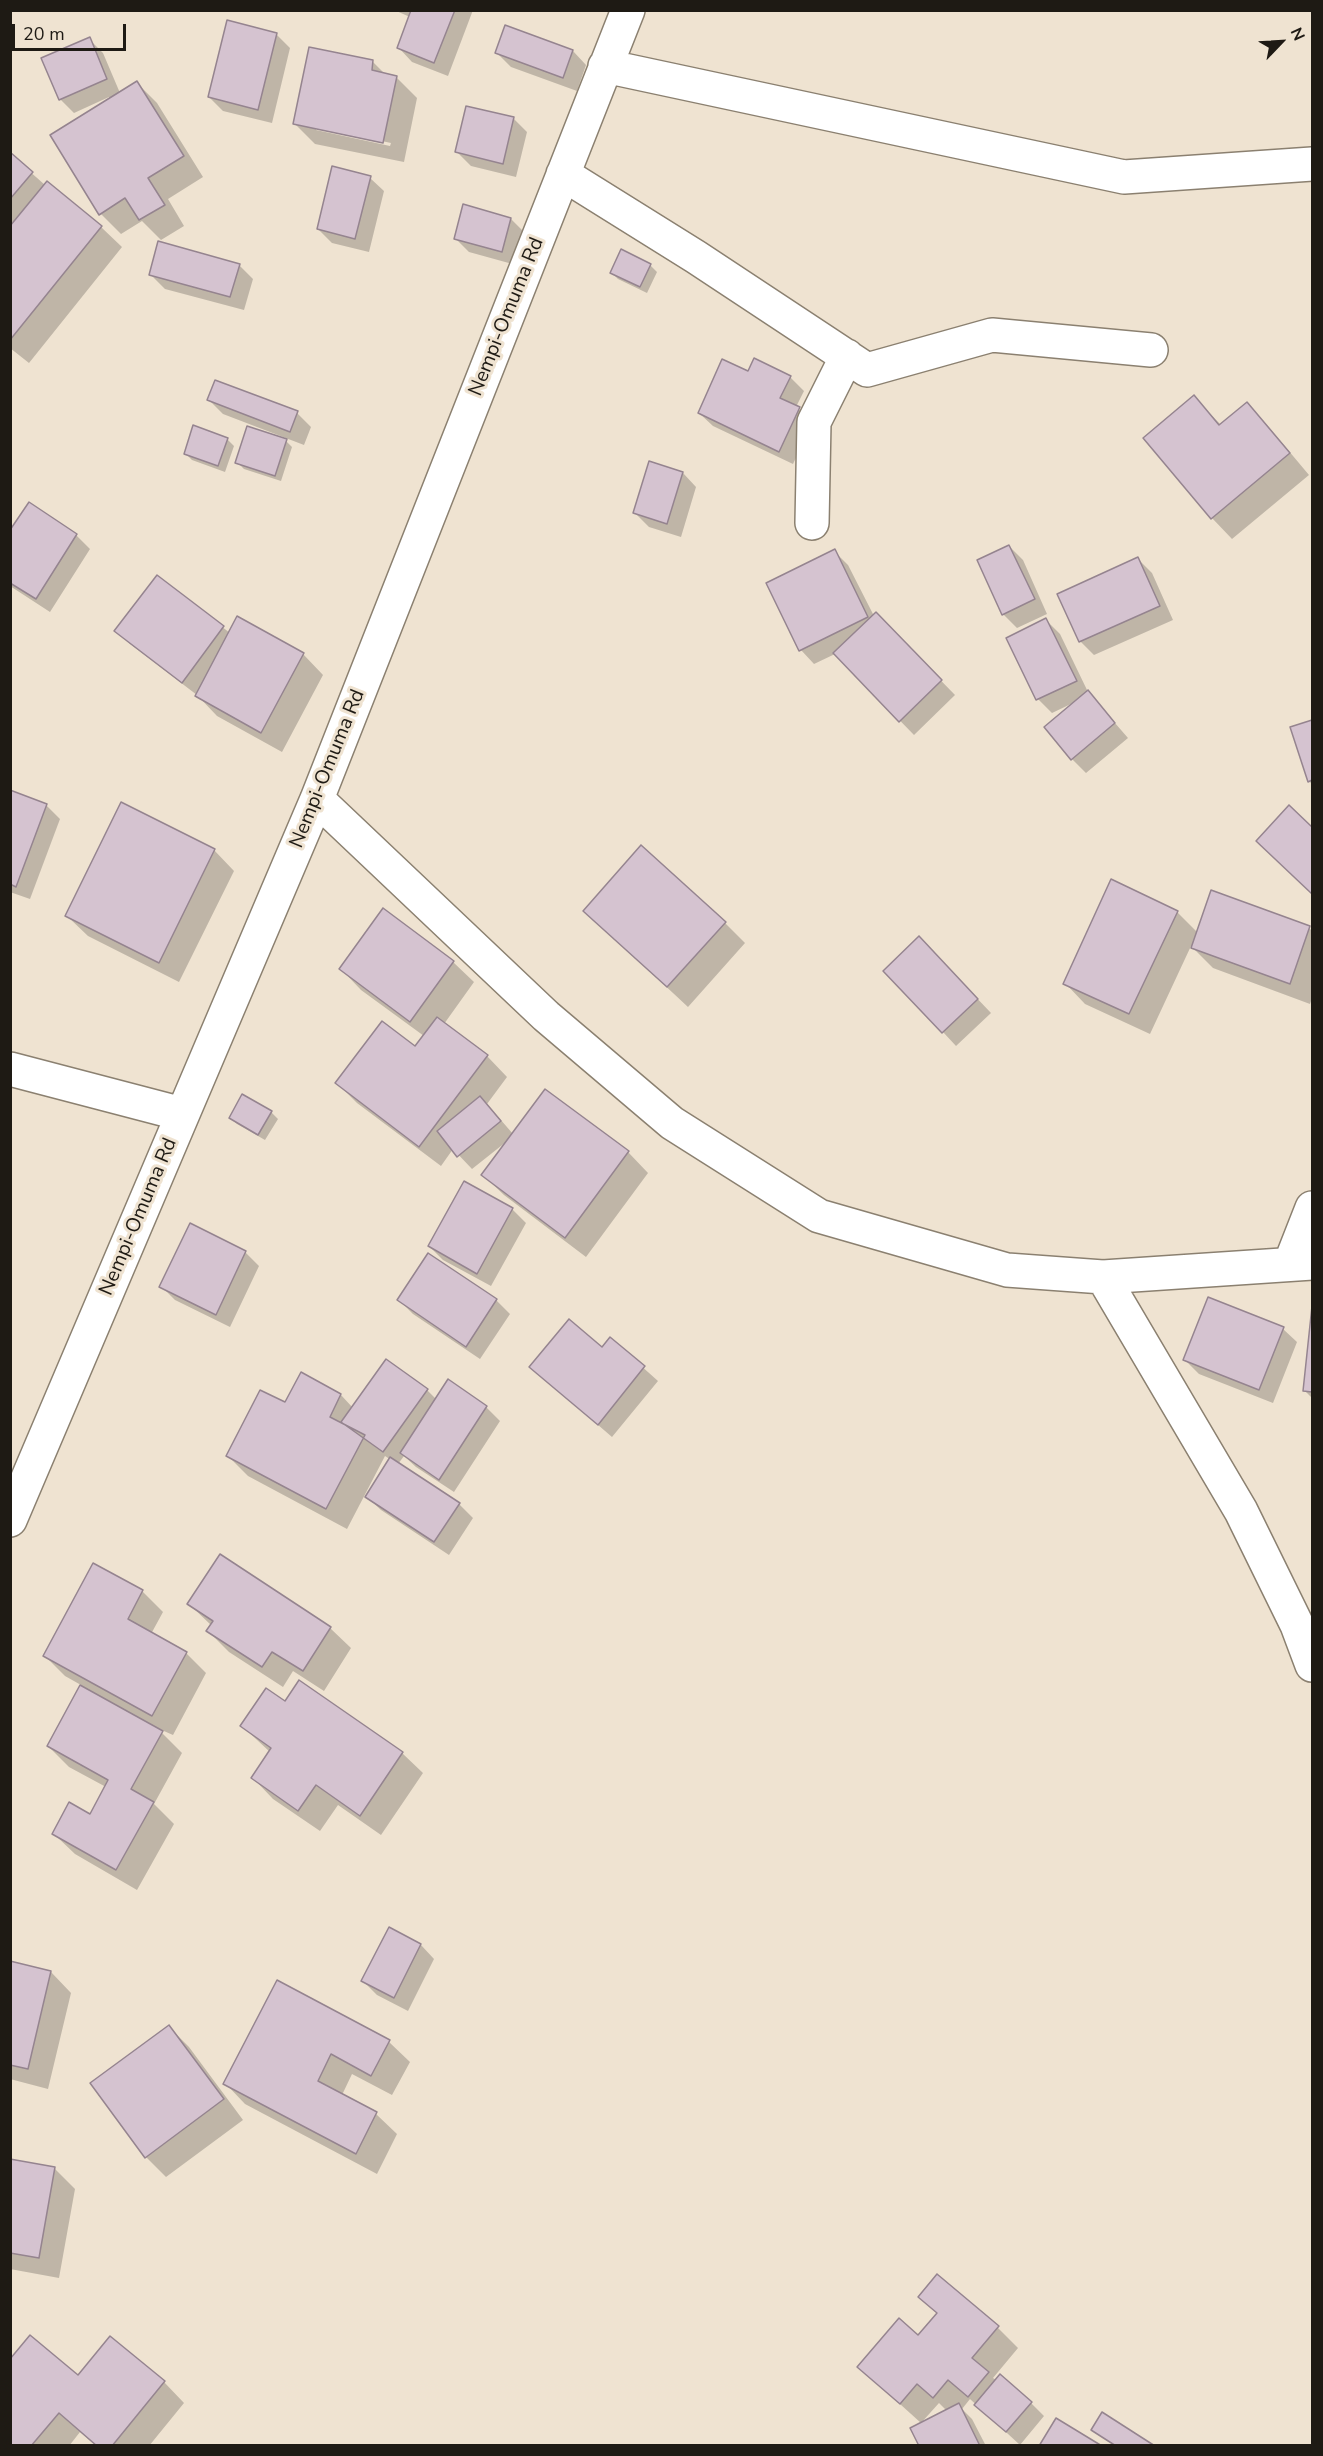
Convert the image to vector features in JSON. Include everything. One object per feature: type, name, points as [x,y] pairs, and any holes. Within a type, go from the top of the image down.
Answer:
[{"type":"street","name":"Nempi-Omuma Rd","points":[[10,1520],[317,798],[628,10]]},
{"type":"street","points":[[605,66],[1124,177],[1312,164]]},
{"type":"street","points":[[563,174],[696,257],[867,370],[992,335],[1151,350]]},
{"type":"street","points":[[812,523],[814,422],[847,356]]},
{"type":"street","points":[[317,798],[546,1016],[672,1123],[819,1216],[1007,1270],[1103,1277],[1301,1264],[1312,1208]]},
{"type":"street","points":[[10,1069],[182,1114]]},
{"type":"street","points":[[1103,1277],[1241,1511],[1298,1625],[1312,1665]]},
{"type":"building","points":[[411,10],[455,10],[434,63],[397,48]]},
{"type":"building","points":[[227,20],[277,33],[258,110],[208,97]]},
{"type":"building","points":[[505,25],[573,50],[563,78],[495,53]]},
{"type":"building","points":[[90,37],[107,79],[59,100],[41,58]]},
{"type":"building","points":[[309,47],[373,60],[372,70],[397,76],[383,143],[293,124]]},
{"type":"building","points":[[137,81],[184,156],[148,178],[165,205],[139,220],[125,198],[99,215],[50,135]]},
{"type":"building","points":[[466,106],[514,117],[503,164],[455,152]]},
{"type":"building","points":[[10,152],[33,172],[10,199]]},
{"type":"building","points":[[332,166],[371,176],[355,239],[317,229]]},
{"type":"building","points":[[47,181],[102,226],[10,340],[10,226]]},
{"type":"building","points":[[463,204],[511,218],[502,252],[454,239]]},
{"type":"building","points":[[158,241],[240,264],[230,297],[149,275]]},
{"type":"building","points":[[621,249],[651,264],[640,287],[610,273]]},
{"type":"building","points":[[754,358],[791,376],[780,398],[800,407],[779,452],[698,413],[722,359],[748,371]]},
{"type":"building","points":[[215,380],[298,411],[290,432],[207,400]]},
{"type":"building","points":[[1194,395],[1219,425],[1247,402],[1290,453],[1211,519],[1143,438]]},
{"type":"building","points":[[193,425],[228,438],[218,466],[184,454]]},
{"type":"building","points":[[247,426],[287,439],[275,476],[235,463]]},
{"type":"building","points":[[649,461],[683,472],[667,524],[633,513]]},
{"type":"building","points":[[29,502],[77,534],[36,599],[10,583],[10,530]]},
{"type":"building","points":[[1009,545],[1035,599],[1002,615],[977,560]]},
{"type":"building","points":[[835,549],[868,617],[799,651],[766,583]]},
{"type":"building","points":[[1138,557],[1160,606],[1079,642],[1057,594]]},
{"type":"building","points":[[157,575],[224,626],[182,683],[114,631]]},
{"type":"building","points":[[876,612],[942,680],[899,722],[833,653]]},
{"type":"building","points":[[237,616],[304,653],[261,733],[195,696]]},
{"type":"building","points":[[1046,618],[1077,681],[1036,700],[1006,638]]},
{"type":"building","points":[[1088,690],[1115,723],[1071,760],[1044,727]]},
{"type":"building","points":[[1312,720],[1312,780],[1308,782],[1290,727]]},
{"type":"building","points":[[10,790],[47,804],[16,887],[10,884]]},
{"type":"building","points":[[121,802],[215,849],[159,963],[65,916]]},
{"type":"building","points":[[1289,805],[1312,827],[1312,894],[1256,841]]},
{"type":"building","points":[[641,845],[726,922],[667,987],[583,911]]},
{"type":"building","points":[[1111,879],[1178,911],[1129,1014],[1063,984]]},
{"type":"building","points":[[1211,890],[1310,926],[1290,984],[1191,948]]},
{"type":"building","points":[[383,908],[454,961],[410,1022],[339,969]]},
{"type":"building","points":[[919,936],[978,999],[942,1033],[883,971]]},
{"type":"building","points":[[437,1017],[488,1055],[419,1147],[335,1083],[382,1021],[415,1046]]},
{"type":"building","points":[[545,1089],[629,1151],[565,1238],[481,1175]]},
{"type":"building","points":[[242,1094],[272,1111],[258,1135],[229,1118]]},
{"type":"building","points":[[480,1096],[501,1121],[457,1157],[437,1131]]},
{"type":"building","points":[[464,1181],[513,1208],[477,1274],[428,1246]]},
{"type":"building","points":[[190,1223],[246,1251],[216,1315],[159,1287]]},
{"type":"building","points":[[428,1253],[497,1299],[466,1347],[397,1300]]},
{"type":"building","points":[[1208,1297],[1284,1327],[1259,1390],[1183,1360]]},
{"type":"building","points":[[1312,1306],[1312,1392],[1303,1391]]},
{"type":"building","points":[[569,1319],[602,1347],[610,1337],[645,1366],[598,1425],[529,1367]]},
{"type":"building","points":[[386,1359],[428,1389],[383,1452],[341,1422]]},
{"type":"building","points":[[301,1372],[341,1394],[330,1417],[365,1435],[326,1509],[226,1456],[260,1390],[285,1402]]},
{"type":"building","points":[[448,1379],[487,1406],[439,1480],[400,1453]]},
{"type":"building","points":[[390,1457],[460,1503],[434,1542],[365,1497]]},
{"type":"building","points":[[220,1554],[331,1627],[303,1671],[272,1652],[262,1667],[206,1631],[213,1621],[187,1604]]},
{"type":"building","points":[[93,1563],[143,1590],[128,1619],[187,1652],[152,1716],[43,1656]]},
{"type":"building","points":[[299,1680],[403,1752],[360,1816],[316,1785],[298,1811],[251,1778],[271,1748],[240,1726],[266,1688],[285,1701]]},
{"type":"building","points":[[80,1685],[163,1731],[131,1789],[154,1802],[116,1870],[52,1834],[69,1802],[90,1814],[108,1780],[47,1746]]},
{"type":"building","points":[[389,1927],[421,1944],[394,1998],[361,1981]]},
{"type":"building","points":[[10,1961],[51,1971],[28,2069],[10,2065]]},
{"type":"building","points":[[277,1980],[390,2040],[371,2076],[331,2054],[318,2081],[377,2112],[356,2154],[223,2084]]},
{"type":"building","points":[[169,2025],[224,2099],[145,2158],[90,2083]]},
{"type":"building","points":[[10,2159],[55,2167],[39,2258],[10,2253]]},
{"type":"building","points":[[937,2274],[999,2326],[972,2358],[989,2372],[968,2397],[948,2380],[933,2398],[917,2384],[900,2404],[857,2367],[899,2318],[918,2335],[937,2313],[918,2297]]},
{"type":"building","points":[[30,2335],[78,2375],[110,2336],[165,2381],[112,2446],[97,2446],[59,2413],[31,2446],[10,2446],[10,2359]]},
{"type":"building","points":[[1000,2374],[1032,2402],[1006,2432],[974,2405]]},
{"type":"building","points":[[959,2403],[980,2446],[919,2446],[910,2428]]},
{"type":"building","points":[[1102,2412],[1155,2446],[1116,2446],[1091,2430]]},
{"type":"building","points":[[1056,2418],[1102,2446],[1039,2446]]}]
